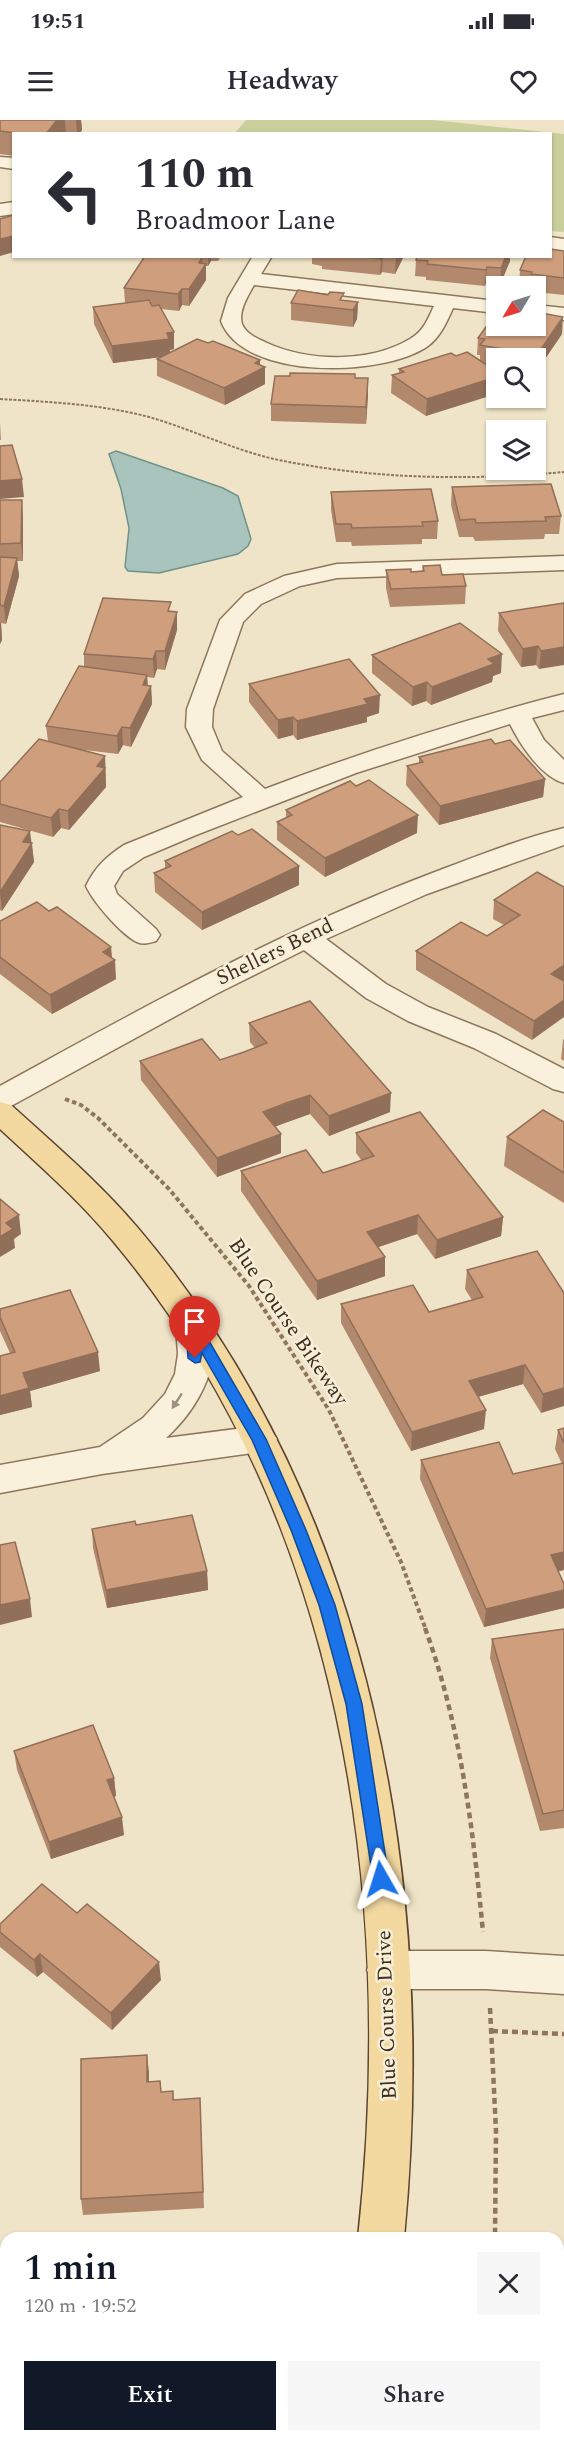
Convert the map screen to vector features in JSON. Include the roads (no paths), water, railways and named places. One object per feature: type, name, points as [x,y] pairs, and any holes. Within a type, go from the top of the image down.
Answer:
[{"type":"main road","name":"Blue Course Drive","points":[[0,1112],[102,1209],[166,1288],[193,1326],[259,1439],[295,1520],[327,1605],[354,1704],[379,1856],[388,1970],[391,2065],[388,2181],[382,2232]]},
{"type":"street","points":[[262,258],[233,307],[230,319],[234,330],[244,339],[276,355],[308,361],[358,361],[406,350],[428,336],[436,325],[446,301]]},
{"type":"street","points":[[250,279],[486,306]]},
{"type":"street","points":[[546,312],[564,314]]},
{"type":"street","points":[[260,799],[211,754],[199,727],[200,709],[232,620],[253,599],[292,580],[337,571],[564,563]]},
{"type":"street","points":[[146,935],[105,898],[100,886],[105,874],[116,862],[135,851],[260,799],[393,751],[564,702]]},
{"type":"street","points":[[517,714],[557,737],[564,745]]},
{"type":"street","points":[[517,714],[533,744],[564,775]]},
{"type":"street","name":"Shellers Bend","points":[[0,1099],[228,974],[305,936],[516,850],[564,836]]},
{"type":"street","points":[[305,936],[376,991],[418,1014],[485,1041],[564,1082]]},
{"type":"street","points":[[102,1460],[142,1438],[158,1426],[171,1411],[183,1391],[195,1358],[193,1326]]},
{"type":"street","points":[[0,1479],[102,1460],[259,1439]]},
{"type":"street","points":[[388,1970],[486,1970],[564,1975]]},
{"type":"water","points":[[116,451],[223,488],[238,496],[251,539],[248,546],[238,554],[159,573],[128,571],[125,567],[129,528],[121,489],[109,454]]}]
